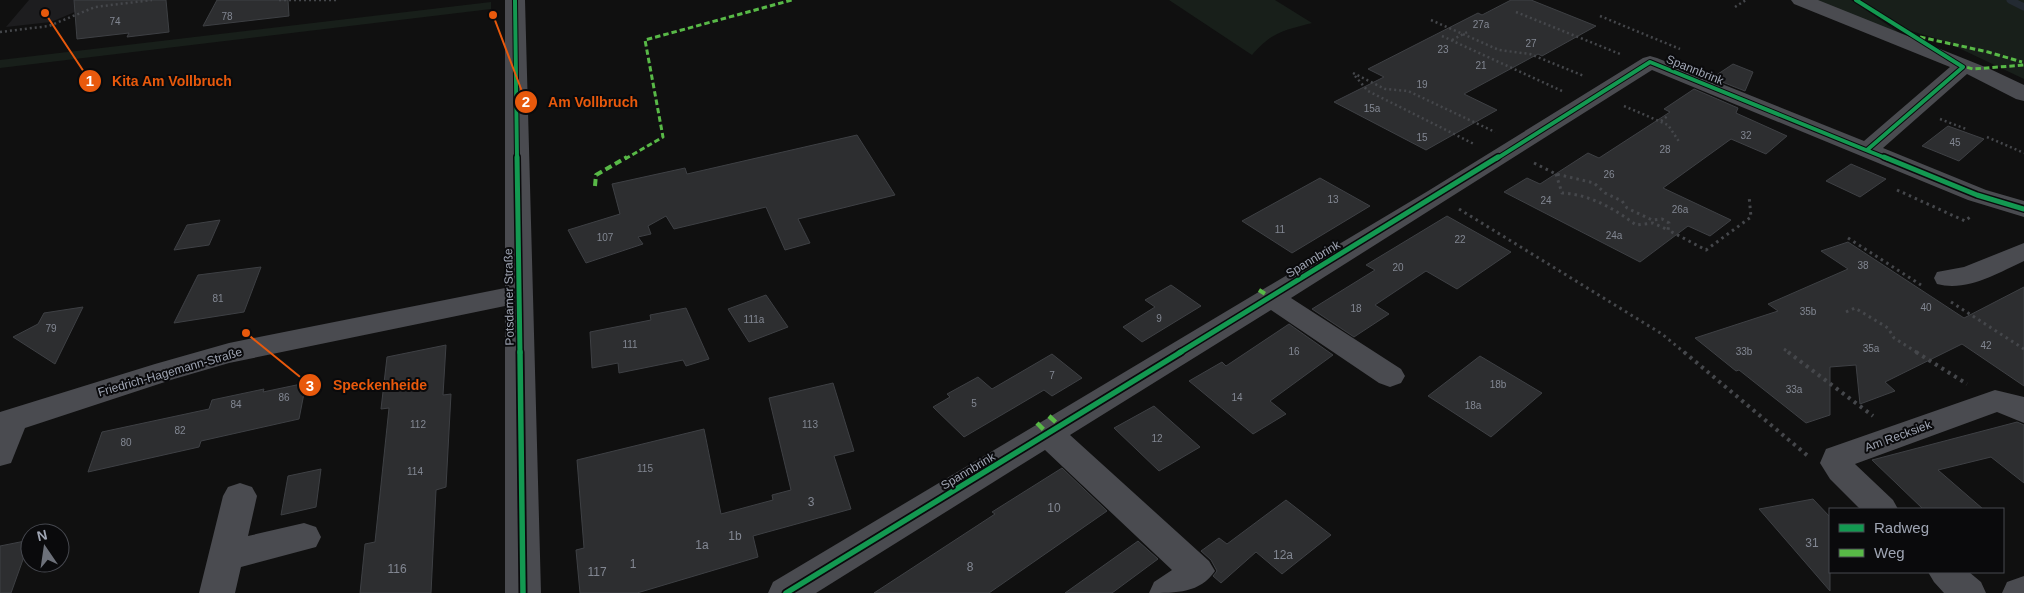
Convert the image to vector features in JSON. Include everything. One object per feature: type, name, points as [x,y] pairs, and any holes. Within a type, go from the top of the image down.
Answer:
[{"type":"street","name":"Potsdamer Straße","points":[[515,0],[523,593]]},
{"type":"street","points":[[1802,0],[1927,50],[1963,67],[1982,73],[2024,94]]},
{"type":"street","name":"Spannbrink","points":[[786,593],[1437,196],[1650,62],[1977,194],[2024,208]]},
{"type":"street","points":[[1867,150],[1963,67]]},
{"type":"street","points":[[1943,286],[2024,251]]},
{"type":"street","name":"Friedrich-Hagemann-Straße","points":[[5,423],[165,371],[229,353],[519,294]]},
{"type":"street","points":[[1270,297],[1390,376]]},
{"type":"street","points":[[1996,401],[2012,404],[2024,412]]},
{"type":"street","name":"Am Recksiek","points":[[1841,470],[1836,463],[1837,458],[1996,401]]},
{"type":"street","points":[[0,454],[8,434],[5,423]]},
{"type":"street","points":[[1048,434],[1197,571],[1167,593]]},
{"type":"street","points":[[1841,470],[1880,508]]},
{"type":"street","points":[[217,593],[240,496]]},
{"type":"street","points":[[225,556],[304,537]]},
{"type":"street","points":[[1947,573],[1968,593]]},
{"type":"street","points":[[2020,593],[2024,591]]},
{"type":"path","points":[[0,32],[49,26],[95,6],[152,0]]},
{"type":"path","points":[[279,0],[336,0]]},
{"type":"path","points":[[1734,7],[1746,0]]},
{"type":"path","points":[[1519,10],[1516,12],[1556,26],[1646,64]]},
{"type":"path","points":[[1431,20],[1499,50],[1530,54],[1598,95]]},
{"type":"path","points":[[1452,40],[1469,31]]},
{"type":"path","points":[[1442,36],[1598,95],[1668,125],[1680,143]]},
{"type":"path","points":[[1509,150],[1368,91],[1353,73],[1385,89],[1408,91],[1509,150],[1556,174],[1594,183],[1605,193],[1622,201],[1627,208],[1652,220],[1662,219],[1669,223],[1668,230]]},
{"type":"path","points":[[1660,122],[1669,115]]},
{"type":"path","points":[[1987,137],[2024,153]]},
{"type":"path","points":[[1556,174],[1562,193],[1580,194],[1623,216],[1636,225],[1653,223],[1706,250],[1751,217],[1749,196]]},
{"type":"path","points":[[1437,196],[1662,334],[1804,454],[1841,470]]},
{"type":"path","points":[[1848,238],[1924,287],[1943,286],[2024,350]]},
{"type":"path","points":[[1846,312],[1855,308],[1888,328],[1894,338],[1996,401]]},
{"type":"path","points":[[1784,349],[1898,436]]},
{"type":"shaded area","points":[[29,0],[129,0],[94,4],[51,22],[6,27]]},
{"type":"shaded area","points":[[1169,0],[1275,0],[1312,23],[1273,36],[1252,55]]},
{"type":"shaded area","points":[[1806,0],[1851,0],[1910,40]]},
{"type":"shaded area","points":[[1861,0],[2024,0],[2024,79],[1935,38],[1904,29]]},
{"type":"shaded area","points":[[491,2],[491,9],[0,68],[0,60]]},
{"type":"building","points":[[74,0],[166,0],[169,32],[127,37],[129,33],[77,39]]},
{"type":"building","points":[[217,0],[288,0],[289,16],[203,26]]},
{"type":"building","points":[[1511,0],[1531,0],[1596,26],[1542,56],[1538,54],[1464,94],[1497,110],[1426,150],[1334,102],[1384,77],[1368,69],[1478,13],[1482,15]]},
{"type":"building","points":[[1733,64],[1753,72],[1745,91],[1712,78]]},
{"type":"building","points":[[1694,89],[1738,108],[1736,113],[1787,136],[1766,154],[1731,139],[1663,188],[1731,220],[1710,236],[1688,226],[1640,262],[1504,192],[1527,178],[1540,184],[1588,153],[1599,158],[1670,112],[1664,109]]},
{"type":"building","points":[[1948,126],[1984,139],[1959,161],[1922,146]]},
{"type":"building","points":[[857,135],[895,195],[798,219],[810,243],[785,250],[766,207],[674,229],[666,216],[648,226],[651,234],[638,237],[643,244],[586,263],[568,230],[620,214],[612,184],[685,168],[687,174]]},
{"type":"building","points":[[1851,164],[1886,179],[1860,197],[1826,181]]},
{"type":"building","points":[[1320,178],[1370,206],[1292,253],[1242,221]]},
{"type":"building","points":[[1447,216],[1511,252],[1457,289],[1426,271],[1375,305],[1389,314],[1354,337],[1312,309],[1375,270],[1366,265]]},
{"type":"building","points":[[220,220],[209,245],[174,250],[187,225]]},
{"type":"building","points":[[1848,242],[1964,318],[2024,287],[2024,386],[1962,344],[1885,382],[1895,391],[1860,404],[1856,365],[1830,367],[1830,415],[1806,423],[1695,338],[1778,311],[1768,304],[1848,269],[1821,251]]},
{"type":"building","points":[[261,267],[244,312],[174,323],[198,275]]},
{"type":"building","points":[[1171,285],[1201,306],[1142,342],[1123,327],[1155,307],[1145,300]]},
{"type":"building","points":[[766,295],[788,327],[749,342],[728,309]]},
{"type":"building","points":[[83,307],[55,364],[13,337],[38,324],[44,313]]},
{"type":"building","points":[[686,308],[709,359],[686,366],[683,360],[619,373],[618,363],[592,368],[590,332],[651,320],[650,315]]},
{"type":"building","points":[[1289,324],[1333,355],[1270,401],[1286,414],[1253,434],[1189,381],[1222,362],[1226,366]]},
{"type":"building","points":[[446,345],[443,395],[451,394],[446,487],[436,490],[431,593],[360,593],[365,544],[375,542],[389,408],[381,409],[387,357]]},
{"type":"building","points":[[1052,354],[1082,378],[1052,396],[1044,390],[964,437],[933,407],[950,397],[947,394],[978,377],[992,389]]},
{"type":"building","points":[[1480,356],[1542,393],[1491,437],[1428,396]]},
{"type":"building","points":[[306,383],[299,419],[201,441],[199,447],[88,472],[102,432],[209,409],[212,400],[264,389],[263,392]]},
{"type":"building","points":[[833,383],[854,451],[834,456],[851,509],[753,536],[758,557],[637,593],[580,593],[576,550],[584,548],[577,460],[704,429],[721,514],[773,500],[772,495],[791,490],[769,398]]},
{"type":"building","points":[[1154,406],[1200,447],[1159,471],[1114,428]]},
{"type":"building","points":[[2017,422],[2024,425],[2024,483],[1991,457],[1938,470],[1982,508],[1922,508],[1872,460]]},
{"type":"building","points":[[1062,468],[1107,511],[989,593],[874,593],[995,514],[992,512]]},
{"type":"building","points":[[321,469],[316,507],[281,515],[288,476]]},
{"type":"building","points":[[1813,499],[1829,516],[1830,591],[1759,509]]},
{"type":"building","points":[[1286,500],[1331,535],[1282,574],[1256,552],[1221,583],[1213,576],[1217,571],[1211,560],[1201,551],[1219,538],[1227,544]]},
{"type":"building","points":[[1138,541],[1158,559],[1112,593],[1065,593]]},
{"type":"building","points":[[20,542],[20,568],[11,593],[0,593],[0,546]]},
{"type":"waterway","points":[[2010,0],[2024,7]]},
{"type":"marked path","points":[[595,186],[596,175],[663,137],[645,40],[792,0]]},
{"type":"marked path","points":[[1920,37],[1988,52],[2022,62]]},
{"type":"marked path","points":[[1959,65],[1973,69],[2024,65]]},
{"type":"marked path","points":[[1259,290],[1270,297]]},
{"type":"marked path","points":[[1049,416],[1061,427]]},
{"type":"marked path","points":[[1037,423],[1048,434]]},
{"type":"cycle path","points":[[515,0],[523,593]]},
{"type":"cycle path","points":[[1856,0],[1963,67],[1867,150]]},
{"type":"cycle path","points":[[786,593],[1437,196],[1650,62],[1977,195],[2024,209]]},
{"type":"place","name":"Kita Am Vollbruch","points":[[45,13]]},
{"type":"place","name":"Am Vollbruch","points":[[493,15]]},
{"type":"place","name":"Speckenheide","points":[[246,333]]}]
